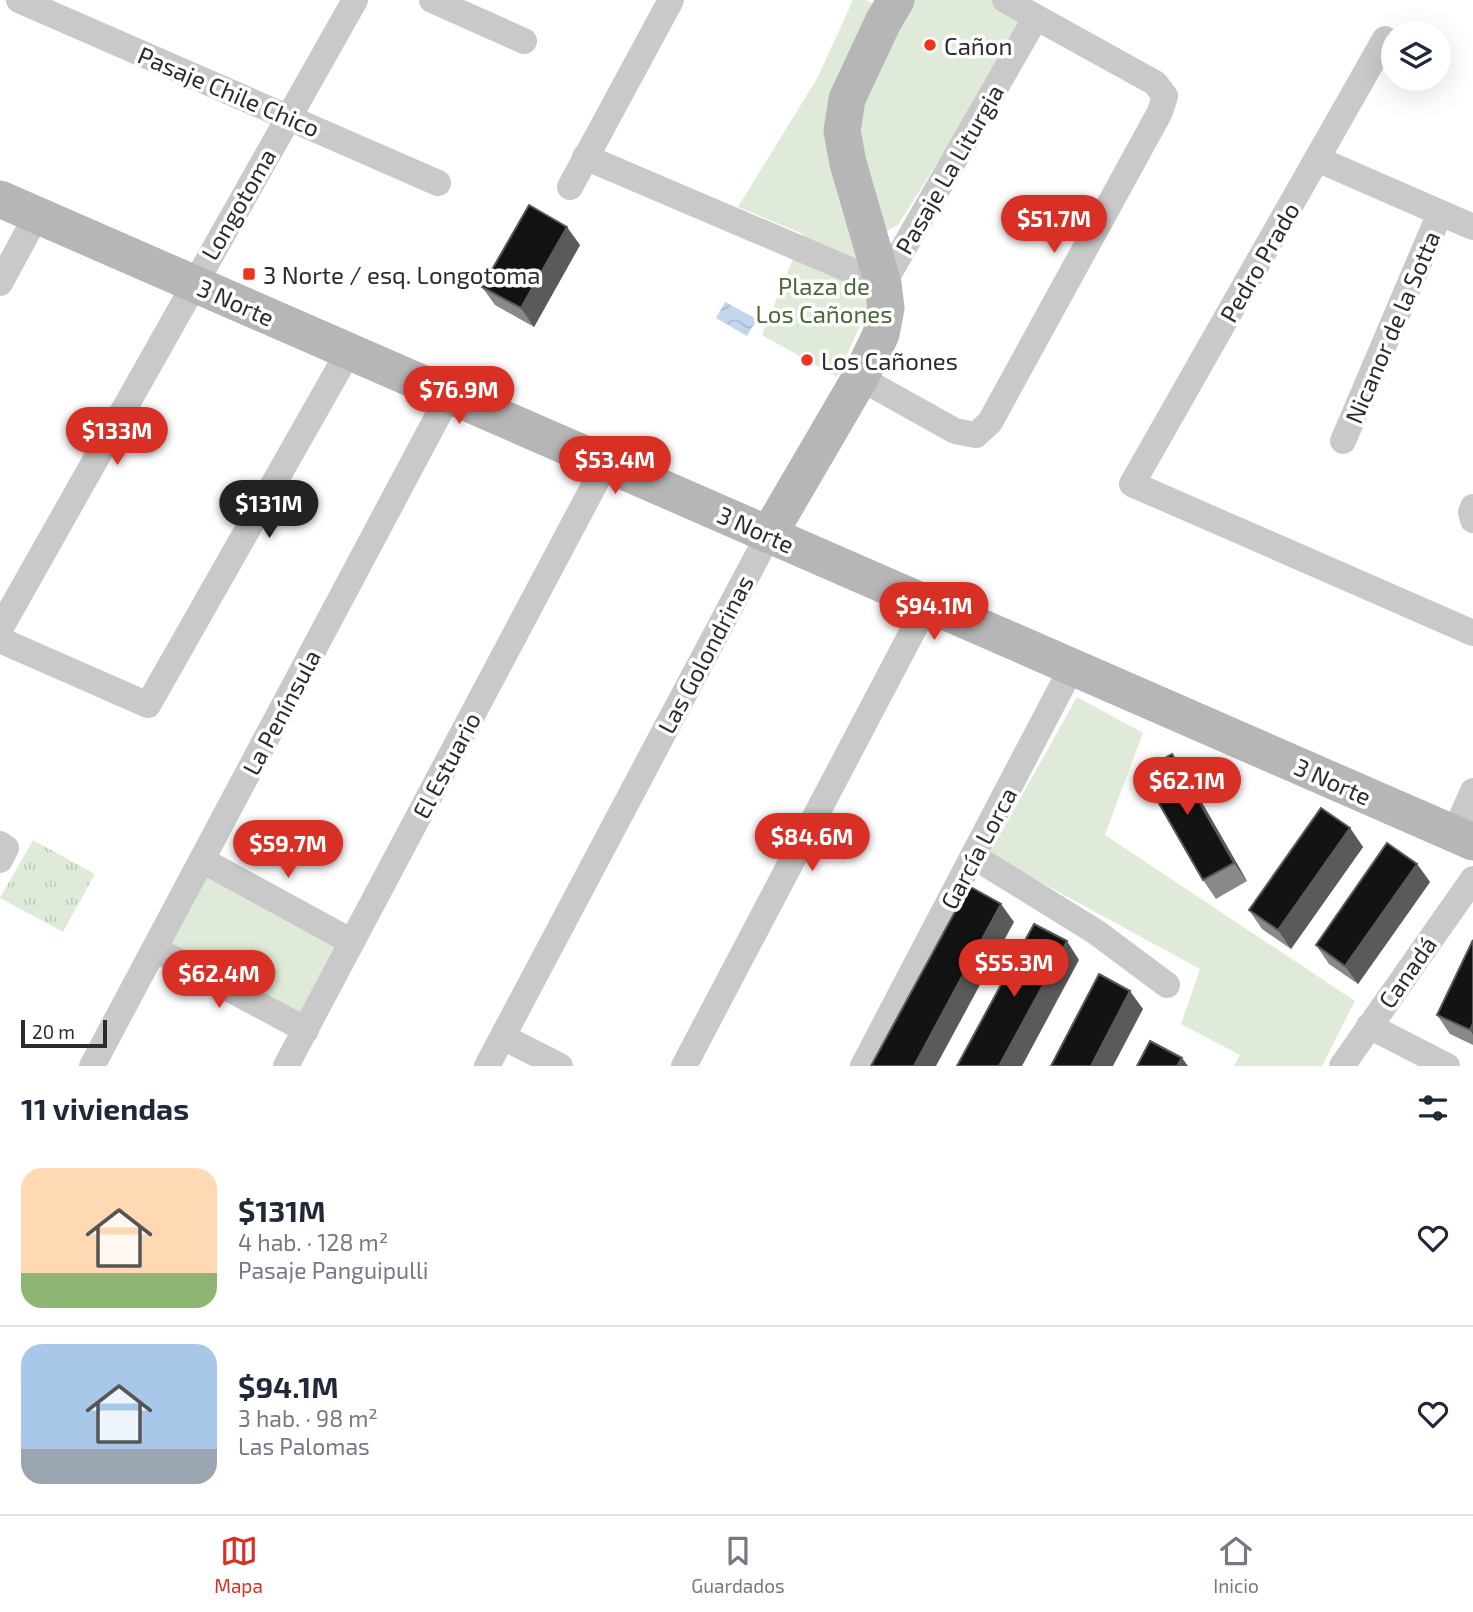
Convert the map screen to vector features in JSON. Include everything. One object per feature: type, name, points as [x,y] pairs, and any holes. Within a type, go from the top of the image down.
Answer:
[{"type":"street","name":"Pasaje Chile Chico","points":[[19,0],[438,183]]},
{"type":"street","name":"Longotoma","points":[[1,625],[355,0]]},
{"type":"street","points":[[432,0],[524,41]]},
{"type":"street","points":[[570,187],[671,0]]},
{"type":"street","name":"Las Golondrinas","points":[[487,1066],[769,534],[860,379],[881,334],[886,308],[883,284],[848,163],[842,131],[847,99],[896,0]]},
{"type":"street","points":[[860,379],[955,431],[976,435],[990,422],[1160,112],[1165,96],[1155,83],[1005,0]]},
{"type":"street","name":"Pasaje La Liturgia","points":[[883,284],[1036,18]]},
{"type":"street","name":"Pedro Prado","points":[[1381,46],[1132,484],[1473,633]]},
{"type":"street","points":[[585,158],[883,284]]},
{"type":"street","points":[[1317,159],[1473,228]]},
{"type":"street","name":"3 Norte","points":[[0,199],[1464,838]]},
{"type":"street","name":"Nicanor de la Sotta","points":[[1343,441],[1440,213]]},
{"type":"street","points":[[0,282],[37,215]]},
{"type":"street","points":[[1,625],[148,705],[349,351]]},
{"type":"street","name":"La Península","points":[[92,1066],[449,395]]},
{"type":"street","name":"El Estuario","points":[[286,1066],[606,463]]},
{"type":"street","points":[[1473,507],[1473,520]]},
{"type":"street","points":[[684,1066],[927,604]]},
{"type":"street","name":"García Lorca","points":[[863,1066],[1072,667]]},
{"type":"street","points":[[1464,838],[1473,791]]},
{"type":"street","points":[[974,856],[1096,932],[1167,985]]},
{"type":"street","points":[[202,860],[352,942]]},
{"type":"street","name":"Canadá","points":[[1342,1066],[1473,879]]},
{"type":"street","points":[[155,949],[306,1030]]},
{"type":"street","points":[[1369,1026],[1447,1066]]},
{"type":"street","points":[[503,1037],[560,1066]]},
{"type":"green space","name":"Plaza de Los Cañones","points":[[853,0],[866,0],[876,6],[830,161],[852,243],[873,297],[837,377],[762,335],[803,234],[738,207],[818,77]]},
{"type":"green space","name":"Plaza de Los Cañones","points":[[910,0],[991,0],[1027,20],[898,225],[880,235],[857,140],[869,73]]},
{"type":"green space","points":[[1077,697],[1143,733],[1105,835],[1355,1001],[1322,1066],[1234,1066],[1240,1055],[1181,1024],[1200,969],[989,854]]},
{"type":"green space","points":[[33,840],[95,874],[63,932],[0,898]]},
{"type":"green space","points":[[206,876],[336,944],[298,1016],[168,948]]},
{"type":"water","points":[[725,302],[757,319],[747,336],[716,318]]},
{"type":"building","points":[[529,205],[567,227],[521,308],[482,287]]},
{"type":"building","points":[[1172,754],[1234,863],[1203,880],[1141,772]]},
{"type":"building","points":[[1321,808],[1350,828],[1278,930],[1249,910]]},
{"type":"building","points":[[1387,843],[1417,864],[1345,966],[1316,945]]},
{"type":"building","points":[[969,886],[1001,904],[914,1066],[871,1066]]},
{"type":"building","points":[[1034,924],[1067,941],[999,1066],[957,1066]]},
{"type":"building","points":[[1473,940],[1473,1023],[1470,1030],[1437,1015]]},
{"type":"building","points":[[1099,974],[1130,991],[1091,1066],[1051,1066]]},
{"type":"building","points":[[1150,1041],[1182,1058],[1177,1066],[1137,1066]]},
{"type":"place","name":"Cañon","points":[[930,45]]},
{"type":"place","name":"3 Norte / esq. Longotoma","points":[[249,274]]},
{"type":"place","name":"Los Cañones","points":[[807,360]]}]
